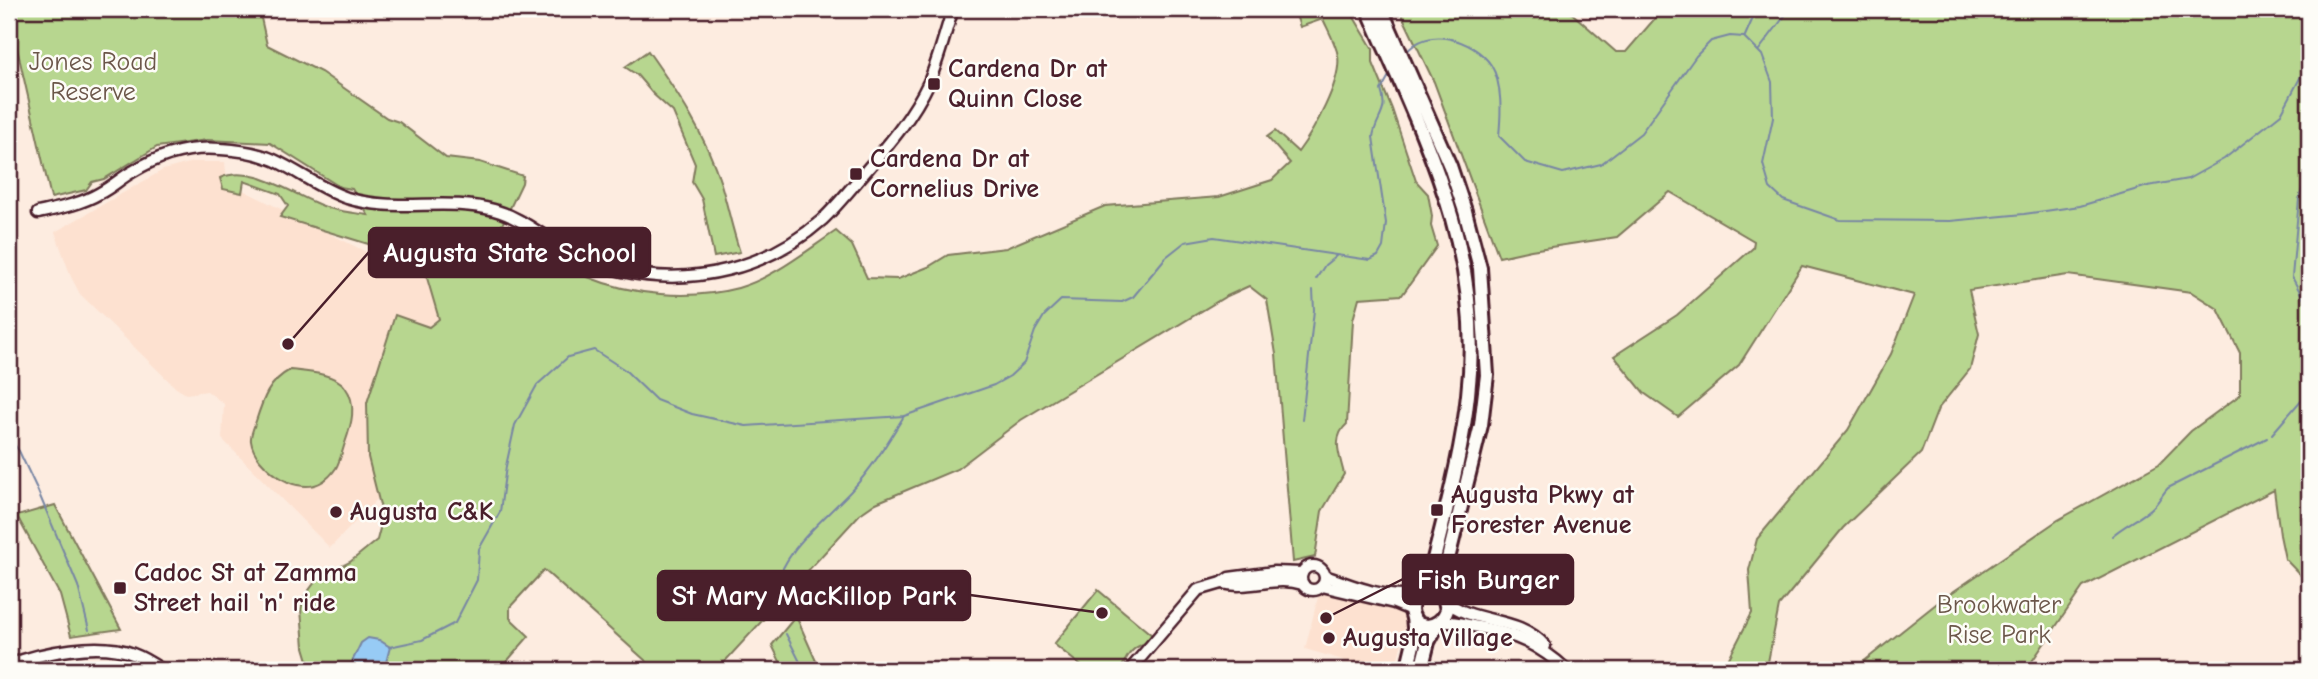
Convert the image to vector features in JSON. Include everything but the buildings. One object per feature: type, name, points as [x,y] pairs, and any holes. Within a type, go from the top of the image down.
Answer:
[{"type":"main road","points":[[1368,9],[1386,35],[1421,116],[1452,213],[1466,282],[1471,327],[1469,393],[1463,430],[1430,573],[1418,594],[1412,614],[1415,638],[1408,670]]},
{"type":"main road","points":[[1381,9],[1386,35]]},
{"type":"main road","points":[[1421,116],[1450,166],[1480,268],[1487,375],[1481,425],[1444,575],[1447,610],[1428,642],[1422,670]]},
{"type":"main road","points":[[1418,594],[1431,590],[1444,599]]},
{"type":"main road","points":[[1412,614],[1426,626],[1438,623]]},
{"type":"street","points":[[38,213],[90,198],[160,157],[187,150],[218,148],[260,155],[284,165],[327,190],[368,203],[395,206],[461,205],[496,211],[528,225],[577,255],[618,270],[674,277],[720,271],[756,261],[792,242],[840,202],[898,133],[918,102],[936,63],[953,9]]},
{"type":"street","points":[[1302,578],[1307,568],[1314,566],[1321,569],[1323,581]]},
{"type":"street","points":[[1130,670],[1193,594],[1203,588],[1222,583],[1229,578],[1273,572],[1302,578],[1312,590],[1323,581]]},
{"type":"street","points":[[1323,581],[1395,596],[1418,594]]},
{"type":"street","points":[[1323,581],[1394,603],[1412,614]]},
{"type":"street","points":[[1444,599],[1463,612],[1503,621],[1529,633],[1541,642],[1564,668]]},
{"type":"street","points":[[1438,623],[1460,623],[1515,635],[1537,646],[1564,668]]},
{"type":"street","points":[[9,664],[70,650],[100,648],[132,653],[162,670]]},
{"type":"shaded area","points":[[193,162],[225,162],[227,182],[400,269],[425,271],[443,326],[409,466],[330,548],[222,439],[224,404],[207,391],[186,394],[176,388],[80,294],[55,232],[163,170]]},
{"type":"shaded area","points":[[1329,591],[1401,612],[1405,618],[1405,629],[1395,670],[1353,670],[1343,660],[1305,649],[1318,597]]},
{"type":"green space","name":"Jones Road Reserve","points":[[13,9],[259,9],[267,45],[321,72],[387,118],[399,122],[446,158],[480,162],[523,176],[500,229],[563,266],[603,283],[641,292],[680,295],[719,292],[751,284],[789,263],[836,231],[852,245],[867,278],[898,279],[928,267],[948,255],[1006,248],[1105,206],[1219,197],[1272,180],[1290,163],[1267,137],[1275,131],[1298,152],[1325,106],[1336,79],[1338,66],[1336,47],[1323,19],[1300,27],[1296,15],[1289,9],[1349,9],[1373,49],[1373,63],[1392,109],[1416,181],[1428,194],[1431,226],[1437,246],[1402,295],[1359,298],[1353,320],[1347,424],[1338,441],[1344,474],[1322,511],[1315,557],[1293,562],[1276,354],[1267,300],[1249,286],[1225,297],[1021,420],[957,469],[876,503],[860,514],[717,670],[656,670],[544,570],[510,607],[510,618],[529,636],[502,667],[505,670],[311,670],[304,647],[301,609],[304,597],[318,578],[350,562],[377,540],[383,517],[368,457],[367,403],[395,315],[429,327],[439,319],[425,271],[401,254],[280,217],[288,206],[280,194],[244,181],[242,193],[223,189],[220,178],[247,175],[261,178],[329,208],[368,215],[352,189],[340,187],[270,143],[207,140],[157,147],[104,179],[92,182],[86,190],[51,198],[12,26]]},
{"type":"green space","name":"Brookwater Rise Park","points":[[1399,9],[1567,9],[1616,52],[1626,52],[1663,9],[2309,9],[2309,584],[2285,559],[2274,490],[2083,587],[2026,670],[1853,670],[1941,600],[2058,520],[2159,464],[2191,431],[2240,395],[2240,353],[2218,309],[2191,292],[2068,275],[1969,290],[1979,334],[1970,369],[1938,409],[1921,453],[1843,528],[1779,606],[1768,662],[1762,670],[1740,670],[1727,662],[1752,613],[1749,570],[1757,539],[1848,430],[1891,354],[1914,295],[1802,266],[1739,365],[1678,417],[1644,393],[1614,356],[1677,315],[1753,248],[1754,241],[1670,192],[1617,237],[1499,257],[1434,82]]},
{"type":"green space","points":[[648,51],[680,98],[707,148],[721,184],[740,252],[714,257],[702,199],[692,182],[695,164],[673,112],[637,75],[625,67]]},
{"type":"green space","points":[[290,370],[320,374],[340,382],[351,401],[351,422],[336,468],[318,484],[308,486],[297,485],[277,476],[258,458],[251,441],[252,431],[268,391]]},
{"type":"green space","points":[[55,505],[121,629],[71,636],[60,595],[17,516]]},
{"type":"green space","points":[[1098,590],[1153,636],[1133,650],[1121,670],[1086,670],[1054,644]]},
{"type":"green space","points":[[796,616],[820,670],[784,670],[772,645]]},
{"type":"water","points":[[368,638],[379,640],[390,647],[384,670],[348,670],[361,643]]},
{"type":"waterway","points":[[1745,36],[1757,9]]},
{"type":"waterway","points":[[1759,50],[1790,9]]},
{"type":"waterway","points":[[1406,53],[1415,44],[1437,38],[1462,42],[1473,48],[1491,65],[1498,81],[1501,109],[1499,136],[1525,162],[1563,173],[1601,164],[1641,133],[1696,56],[1711,41],[1730,36],[1744,37],[1762,55],[1772,82],[1773,118],[1763,164],[1770,188],[1783,200],[1840,220],[1950,221],[2080,206],[2148,186],[2188,179],[2224,159],[2281,114],[2309,61]]},
{"type":"waterway","points":[[389,647],[422,640],[455,623],[477,580],[479,549],[500,512],[515,425],[537,385],[568,357],[594,350],[625,370],[656,400],[692,414],[746,426],[904,416],[994,385],[1010,376],[1024,363],[1035,331],[1044,316],[1061,300],[1122,302],[1133,297],[1166,257],[1185,242],[1214,237],[1370,260],[1378,256],[1383,247],[1386,223],[1373,137],[1384,105],[1381,90],[1390,74]]},
{"type":"waterway","points":[[2309,168],[2299,199],[2292,277],[2309,309]]},
{"type":"waterway","points":[[1316,279],[1325,265],[1336,256]]},
{"type":"waterway","points":[[1302,420],[1314,310],[1313,290]]},
{"type":"waterway","points":[[2272,434],[2309,391]]},
{"type":"waterway","points":[[770,599],[793,552],[865,475],[904,416]]},
{"type":"waterway","points":[[9,437],[19,451],[37,489],[78,586],[89,630]]},
{"type":"waterway","points":[[2112,536],[2150,510],[2168,488],[2267,438]]},
{"type":"waterway","points":[[786,634],[804,670]]},
{"type":"place","name":"Cardena Dr at Quinn Close","points":[[934,84]]},
{"type":"place","name":"Cardena Dr at Cornelius Drive","points":[[856,174]]},
{"type":"place","name":"Augusta State School","points":[[288,344]]},
{"type":"place","name":"Augusta Pkwy at Forester Avenue","points":[[1437,510]]},
{"type":"place","name":"Augusta C&K","points":[[336,512]]},
{"type":"place","name":"Cadoc St at Zamma Street hail 'n' ride","points":[[120,588]]},
{"type":"place","name":"St Mary MacKillop Park","points":[[1102,613]]},
{"type":"place","name":"Fish Burger","points":[[1326,618]]},
{"type":"place","name":"Augusta Village","points":[[1329,638]]}]
